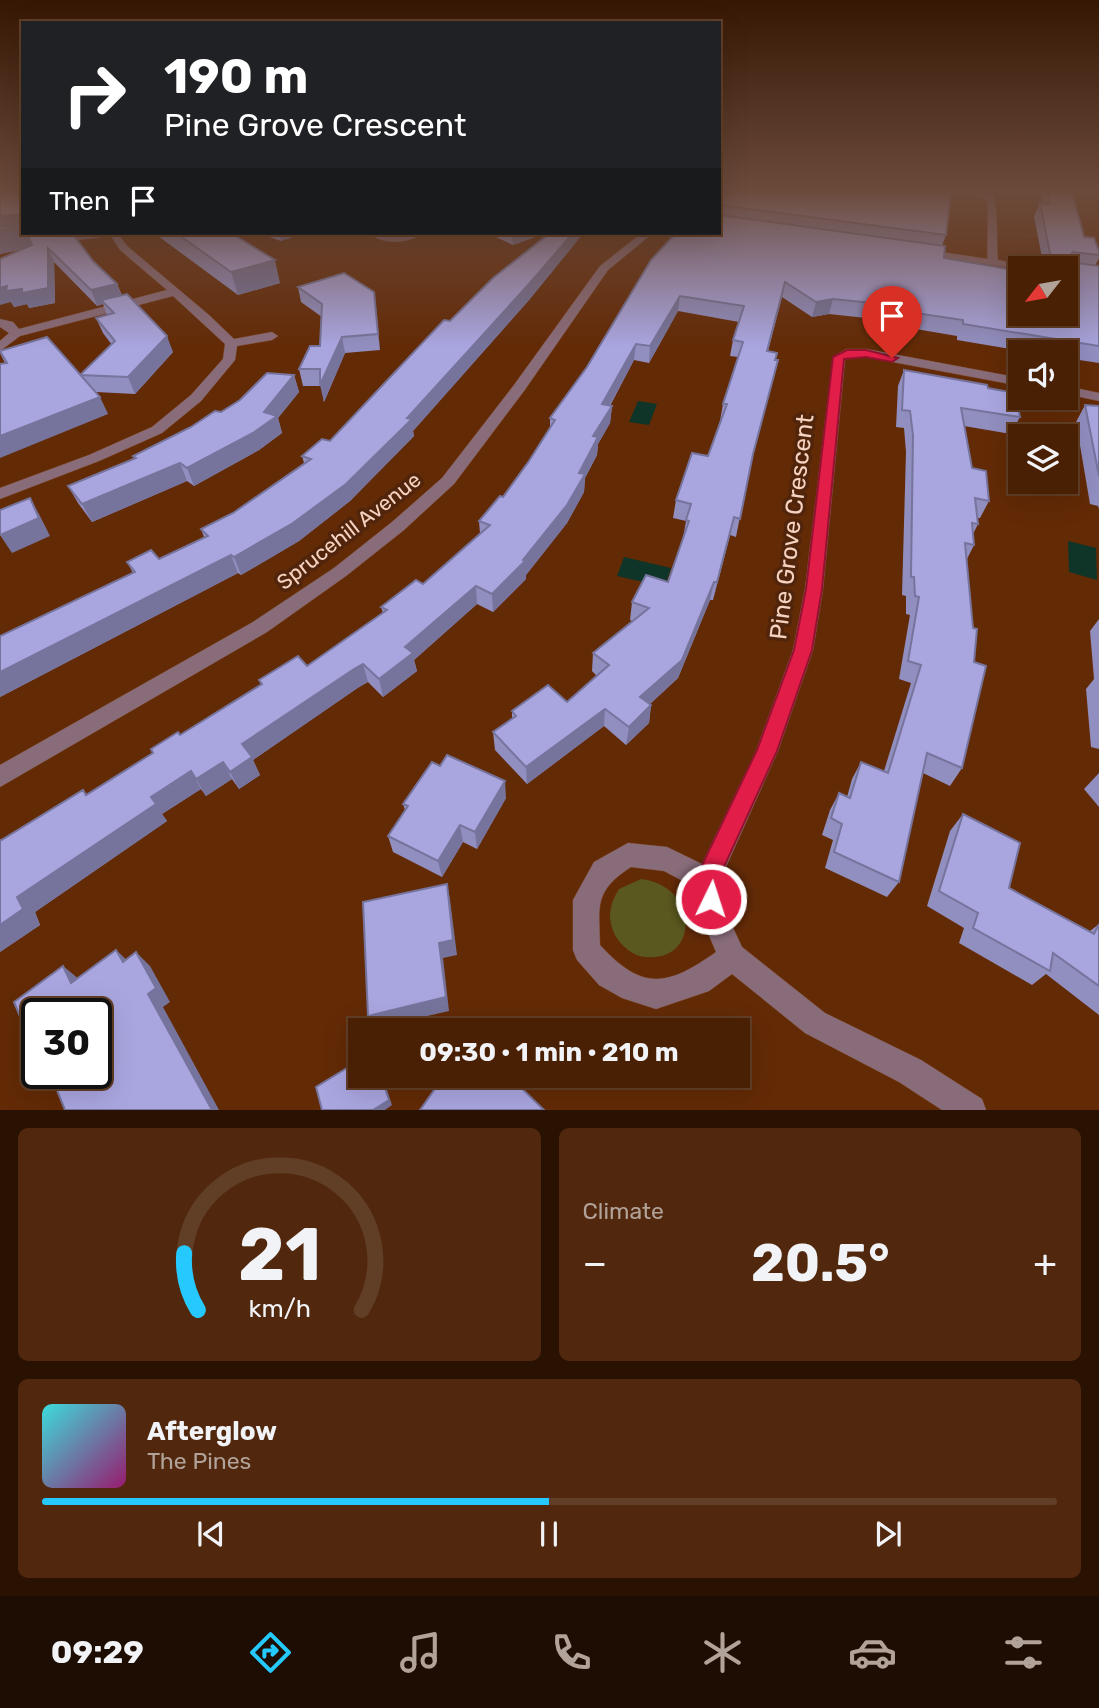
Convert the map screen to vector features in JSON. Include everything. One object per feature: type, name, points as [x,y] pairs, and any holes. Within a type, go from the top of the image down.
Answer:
[{"type":"street","points":[[120,244],[231,343]]},
{"type":"street","name":"Sprucehill Avenue","points":[[0,776],[260,626],[340,572],[398,526],[448,481],[519,388],[604,268],[634,244]]},
{"type":"street","points":[[991,244],[993,262]]},
{"type":"street","points":[[916,251],[1008,264]]},
{"type":"street","points":[[0,347],[16,333],[174,292]]},
{"type":"street","points":[[0,323],[14,328],[16,333]]},
{"type":"street","points":[[231,343],[272,336]]},
{"type":"street","points":[[0,494],[94,458],[157,430],[196,398],[229,360],[231,343]]},
{"type":"street","name":"Pine Grove Crescent","points":[[706,880],[767,751],[803,650],[814,589],[839,357],[847,353],[866,354],[1008,380]]},
{"type":"street","points":[[1078,393],[1099,397]]},
{"type":"street","points":[[732,957],[699,981],[689,982],[656,995],[632,988],[608,975],[587,950],[586,900],[603,872],[628,855],[667,859],[706,880],[715,919],[732,957],[815,1023],[909,1071],[971,1110]]},
{"type":"shaded area","points":[[638,401],[657,404],[649,425],[629,422]]},
{"type":"shaded area","points":[[1068,541],[1096,548],[1097,580],[1069,572]]},
{"type":"shaded area","points":[[624,557],[671,568],[665,587],[617,576]]},
{"type":"shaded area","points":[[641,879],[660,885],[674,895],[683,908],[686,923],[683,937],[676,948],[663,956],[645,957],[628,950],[612,929],[611,906],[619,889]]},
{"type":"building","points":[[80,244],[93,261],[117,284],[91,290],[48,248],[48,288],[22,293],[22,289],[6,291],[7,286],[0,288],[0,259],[32,245]]},
{"type":"building","points":[[191,244],[249,244],[275,260],[231,272]]},
{"type":"building","points":[[536,244],[564,244],[407,418],[412,419],[346,484],[293,523],[234,557],[231,555],[0,672],[0,636],[135,572],[127,562],[151,550],[159,559],[208,536],[201,529],[233,513],[311,459],[302,456],[322,439],[330,441],[444,320],[450,321],[493,278]]},
{"type":"building","points":[[666,244],[929,244],[945,246],[944,258],[1008,269],[1008,326],[1078,326],[1078,263],[1099,266],[1099,346],[1078,343],[1078,340],[1062,340],[963,324],[963,320],[909,312],[910,307],[833,299],[816,302],[785,282],[767,351],[777,353],[775,360],[778,360],[753,454],[740,519],[734,517],[717,582],[714,582],[682,660],[640,697],[651,705],[629,727],[605,709],[526,767],[493,732],[516,716],[512,711],[548,685],[567,702],[609,665],[593,653],[649,608],[632,602],[646,575],[668,582],[689,521],[686,520],[691,504],[676,500],[692,453],[708,456],[727,404],[723,404],[743,342],[733,340],[744,306],[680,296],[650,346],[636,344],[602,404],[612,406],[593,436],[598,437],[579,473],[585,474],[567,505],[523,560],[525,561],[492,594],[476,586],[405,647],[413,653],[379,679],[363,664],[242,744],[252,757],[230,772],[223,762],[196,779],[191,771],[151,797],[156,804],[17,897],[23,909],[0,925],[0,841],[83,790],[86,795],[153,753],[151,749],[178,732],[180,735],[262,684],[259,680],[298,656],[307,666],[387,610],[381,607],[416,580],[423,584],[490,525],[479,521],[500,496],[503,497],[529,461],[555,420],[550,418],[587,367],[651,260]]},
{"type":"building","points":[[1048,244],[1096,244],[1099,251],[1099,255],[1073,252],[1070,255],[1051,256]]},
{"type":"building","points":[[344,273],[374,292],[378,334],[342,337],[320,385],[320,369],[299,369],[310,346],[320,346],[322,304],[298,287]]},
{"type":"building","points":[[127,294],[167,336],[128,377],[80,375],[115,341],[96,318],[114,313],[101,300]]},
{"type":"building","points":[[47,337],[100,397],[0,436],[0,364],[7,363],[0,351]]},
{"type":"building","points":[[904,370],[987,385],[988,388],[1008,392],[1008,410],[1019,410],[1020,417],[961,408],[972,468],[986,471],[989,501],[975,498],[978,524],[972,523],[974,545],[965,543],[973,628],[977,629],[974,662],[986,666],[962,768],[927,753],[899,882],[834,852],[842,824],[831,818],[839,793],[850,798],[861,762],[888,773],[921,665],[908,661],[919,597],[915,596],[914,577],[911,577],[913,435],[910,411],[902,410]]},
{"type":"building","points":[[267,373],[294,375],[264,412],[277,416],[253,433],[187,468],[180,463],[82,504],[68,486],[136,458],[133,456],[191,427],[215,411],[221,412],[240,400]]},
{"type":"building","points":[[1085,405],[1099,406],[1099,476]]},
{"type":"building","points":[[30,498],[39,518],[0,535],[0,510]]},
{"type":"building","points":[[447,755],[505,781],[475,832],[460,825],[438,861],[388,836],[408,806],[403,804],[432,762],[440,766]]},
{"type":"building","points":[[963,814],[1020,843],[1009,888],[1094,934],[1099,924],[1099,986],[1053,953],[1050,971],[973,928],[978,913],[939,891]]},
{"type":"building","points":[[447,884],[453,940],[439,943],[446,997],[368,1016],[363,902]]},
{"type":"building","points":[[116,950],[123,962],[136,952],[156,988],[148,994],[212,1110],[65,1110],[56,1089],[112,1089],[112,998],[21,998],[21,1019],[14,1002],[63,966],[71,983]]},
{"type":"building","points":[[348,1067],[348,1088],[385,1088],[389,1100],[373,1110],[322,1110],[316,1087]]},
{"type":"building","points":[[436,1088],[521,1088],[544,1110],[420,1110]]},
{"type":"route","points":[[711,899],[706,880],[767,751],[803,650],[814,589],[839,357],[847,353],[892,358]]}]
